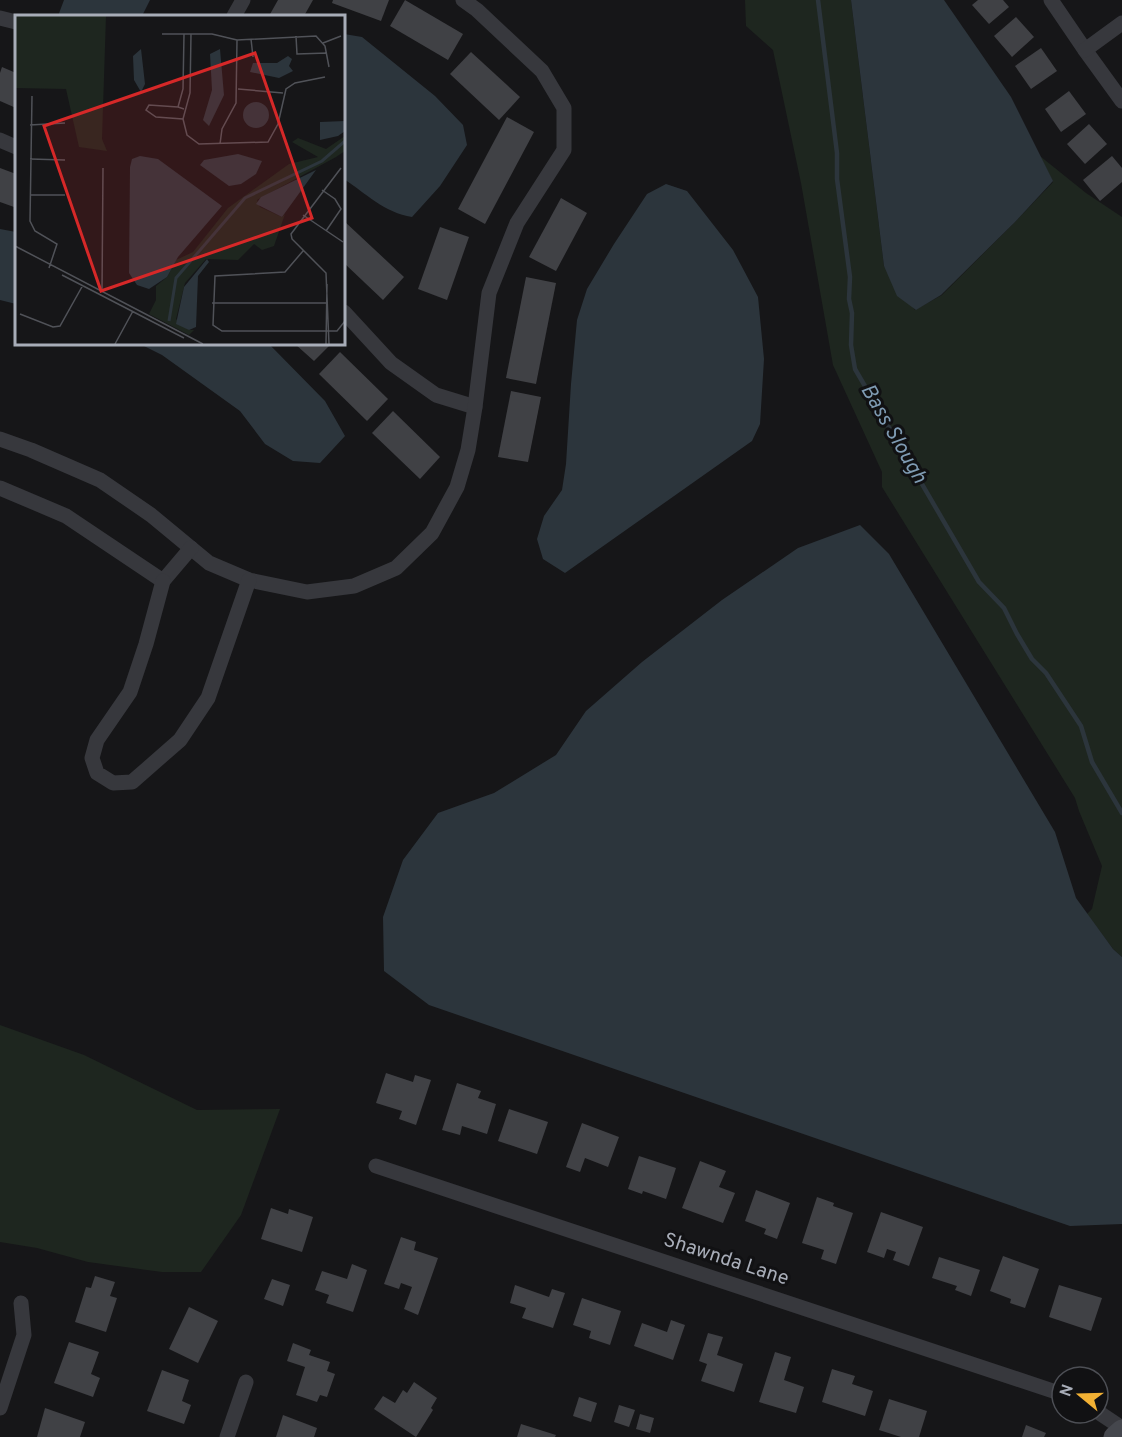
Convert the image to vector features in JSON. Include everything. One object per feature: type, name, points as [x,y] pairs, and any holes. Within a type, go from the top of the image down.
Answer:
[{"type":"main road","points":[[1114,1437],[1122,1429]]},
{"type":"street","points":[[235,15],[243,0]]},
{"type":"street","points":[[0,439],[100,480],[151,514],[209,563],[249,580],[307,592],[354,586],[396,568],[432,533],[457,487],[468,450],[476,407],[489,293],[517,223],[564,150],[564,108],[542,71],[477,10],[463,0]]},
{"type":"street","points":[[1051,0],[1122,102]]},
{"type":"street","points":[[0,18],[15,22]]},
{"type":"street","points":[[1084,50],[1122,23]]},
{"type":"street","points":[[0,140],[15,147]]},
{"type":"street","points":[[345,313],[391,363],[436,395],[476,407]]},
{"type":"street","points":[[0,489],[66,516],[164,581]]},
{"type":"street","points":[[191,548],[164,581],[130,692],[97,741],[92,758],[97,773],[114,783],[132,782],[180,740],[208,698],[249,580]]},
{"type":"street","name":"Shawnda Lane","points":[[376,1166],[1050,1390]]},
{"type":"street","points":[[0,1408],[24,1335],[21,1304]]},
{"type":"street","points":[[227,1437],[246,1382]]},
{"type":"shaded area","points":[[64,0],[150,0],[142,15],[58,15]]},
{"type":"shaded area","points":[[745,0],[851,0],[884,266],[915,310],[942,295],[1053,182],[1040,156],[1086,193],[1122,217],[1122,957],[1113,949],[1087,914],[1092,909],[1102,866],[1075,798],[882,487],[882,472],[833,365],[801,183],[773,50],[746,26]]},
{"type":"shaded area","points":[[851,0],[944,0],[1011,97],[1053,181],[941,295],[916,310],[897,296],[884,266]]},
{"type":"shaded area","points":[[345,34],[362,37],[435,96],[463,125],[467,145],[440,186],[412,217],[384,207],[345,180]]},
{"type":"shaded area","points":[[666,184],[687,191],[733,250],[758,297],[764,359],[760,424],[752,441],[565,573],[543,559],[537,539],[544,516],[562,490],[577,320],[587,289],[614,244],[647,194]]},
{"type":"shaded area","points":[[0,229],[15,232],[15,304],[0,300]]},
{"type":"shaded area","points":[[142,345],[270,345],[325,401],[345,436],[320,463],[293,461],[265,444],[240,411],[162,355]]},
{"type":"shaded area","points":[[860,525],[889,554],[1055,832],[1076,898],[1113,949],[1122,957],[1122,1224],[1070,1226],[429,1005],[384,971],[383,917],[403,860],[438,813],[494,793],[556,755],[586,711],[642,662],[722,600],[798,548]]},
{"type":"shaded area","points":[[0,1025],[84,1055],[197,1110],[280,1109],[241,1215],[201,1272],[162,1272],[88,1262],[37,1248],[0,1242]]},
{"type":"building","points":[[278,0],[313,0],[305,15],[270,15]]},
{"type":"building","points":[[333,0],[389,0],[381,21],[332,3]]},
{"type":"building","points":[[405,0],[463,34],[448,60],[390,26]]},
{"type":"building","points":[[978,0],[1003,0],[1009,7],[989,24],[972,5]]},
{"type":"building","points":[[1016,17],[1034,37],[1012,57],[994,36]]},
{"type":"building","points":[[1041,48],[1057,71],[1031,89],[1015,66]]},
{"type":"building","points":[[471,52],[520,97],[499,120],[450,74]]},
{"type":"building","points":[[2,67],[15,73],[15,108],[0,101]]},
{"type":"building","points":[[1069,91],[1086,114],[1061,132],[1045,109]]},
{"type":"building","points":[[507,117],[534,132],[485,224],[458,209]]},
{"type":"building","points":[[1089,124],[1107,144],[1085,164],[1067,144]]},
{"type":"building","points":[[1112,156],[1122,168],[1122,182],[1100,201],[1083,180]]},
{"type":"building","points":[[0,168],[15,174],[15,204],[14,207],[0,202]]},
{"type":"building","points":[[561,198],[587,213],[556,271],[529,257]]},
{"type":"building","points":[[345,222],[404,277],[383,300],[345,264]]},
{"type":"building","points":[[440,227],[469,237],[447,300],[418,289]]},
{"type":"building","points":[[526,277],[556,283],[536,384],[506,378]]},
{"type":"building","points":[[296,345],[330,345],[314,361]]},
{"type":"building","points":[[340,352],[388,399],[367,421],[319,374]]},
{"type":"building","points":[[511,391],[541,397],[528,462],[498,457]]},
{"type":"building","points":[[393,411],[440,457],[420,479],[372,433]]},
{"type":"building","points":[[386,1073],[413,1082],[415,1075],[431,1080],[416,1125],[399,1119],[402,1111],[376,1103]]},
{"type":"building","points":[[457,1083],[481,1091],[478,1098],[496,1104],[487,1134],[462,1126],[460,1135],[442,1130]]},
{"type":"building","points":[[509,1109],[548,1122],[537,1154],[498,1141]]},
{"type":"building","points":[[582,1123],[619,1137],[608,1167],[585,1158],[580,1172],[566,1167]]},
{"type":"building","points":[[639,1156],[676,1168],[666,1199],[643,1191],[642,1194],[628,1189]]},
{"type":"building","points":[[700,1161],[726,1171],[719,1187],[735,1193],[723,1223],[682,1208]]},
{"type":"building","points":[[756,1190],[790,1203],[777,1239],[764,1234],[766,1229],[745,1221]]},
{"type":"building","points":[[817,1197],[853,1213],[836,1264],[821,1259],[824,1250],[802,1243]]},
{"type":"building","points":[[271,1208],[288,1214],[289,1209],[313,1217],[302,1252],[261,1239]]},
{"type":"building","points":[[881,1212],[923,1227],[909,1266],[893,1260],[896,1252],[887,1249],[884,1258],[867,1252]]},
{"type":"building","points":[[401,1237],[416,1242],[414,1250],[438,1258],[418,1315],[404,1309],[412,1287],[401,1283],[399,1289],[384,1284]]},
{"type":"building","points":[[1003,1256],[1039,1269],[1025,1308],[1010,1303],[1011,1299],[990,1291]]},
{"type":"building","points":[[939,1257],[980,1270],[971,1296],[955,1290],[957,1286],[932,1278]]},
{"type":"building","points":[[352,1264],[367,1270],[353,1312],[326,1303],[329,1295],[315,1290],[322,1271],[347,1279]]},
{"type":"building","points":[[95,1276],[115,1282],[110,1296],[117,1298],[106,1332],[75,1322],[86,1287],[91,1288]]},
{"type":"building","points":[[272,1279],[290,1285],[283,1306],[264,1299]]},
{"type":"building","points":[[515,1285],[549,1297],[552,1289],[565,1293],[553,1328],[522,1318],[526,1308],[510,1303]]},
{"type":"building","points":[[1059,1285],[1102,1298],[1091,1331],[1049,1317]]},
{"type":"building","points":[[582,1298],[621,1311],[610,1345],[589,1338],[591,1331],[573,1325]]},
{"type":"building","points":[[189,1307],[218,1321],[198,1363],[169,1349]]},
{"type":"building","points":[[671,1320],[685,1325],[673,1360],[634,1346],[642,1323],[667,1332]]},
{"type":"building","points":[[708,1333],[723,1337],[717,1355],[743,1364],[734,1392],[701,1381],[707,1364],[699,1361]]},
{"type":"building","points":[[69,1342],[99,1352],[91,1374],[100,1378],[93,1397],[54,1383]]},
{"type":"building","points":[[293,1343],[311,1350],[309,1355],[330,1362],[327,1371],[335,1374],[327,1397],[320,1395],[317,1402],[296,1395],[305,1367],[287,1361]]},
{"type":"building","points":[[775,1352],[791,1357],[784,1380],[804,1387],[796,1413],[759,1402]]},
{"type":"building","points":[[832,1369],[855,1376],[852,1384],[873,1391],[865,1416],[822,1402]]},
{"type":"building","points":[[162,1370],[189,1380],[182,1401],[191,1405],[184,1424],[147,1411]]},
{"type":"building","points":[[414,1382],[437,1398],[431,1408],[433,1410],[416,1437],[374,1409],[383,1396],[395,1403],[403,1390],[407,1393]]},
{"type":"building","points":[[579,1397],[597,1403],[591,1422],[573,1416]]},
{"type":"building","points":[[889,1399],[927,1411],[919,1437],[901,1437],[879,1430]]},
{"type":"building","points":[[619,1405],[635,1410],[629,1427],[614,1422]]},
{"type":"building","points":[[45,1408],[85,1422],[80,1437],[37,1437]]},
{"type":"building","points":[[640,1414],[654,1418],[650,1433],[636,1429]]},
{"type":"building","points":[[283,1415],[317,1428],[314,1437],[276,1437]]},
{"type":"building","points":[[521,1424],[556,1435],[555,1437],[517,1437]]},
{"type":"building","points":[[1026,1425],[1046,1433],[1044,1437],[1022,1437]]},
{"type":"waterway","name":"Bass Slough","points":[[818,0],[850,277],[851,345],[855,369],[979,582],[1004,608],[1032,659],[1046,673],[1081,726],[1092,762],[1122,813]]}]
